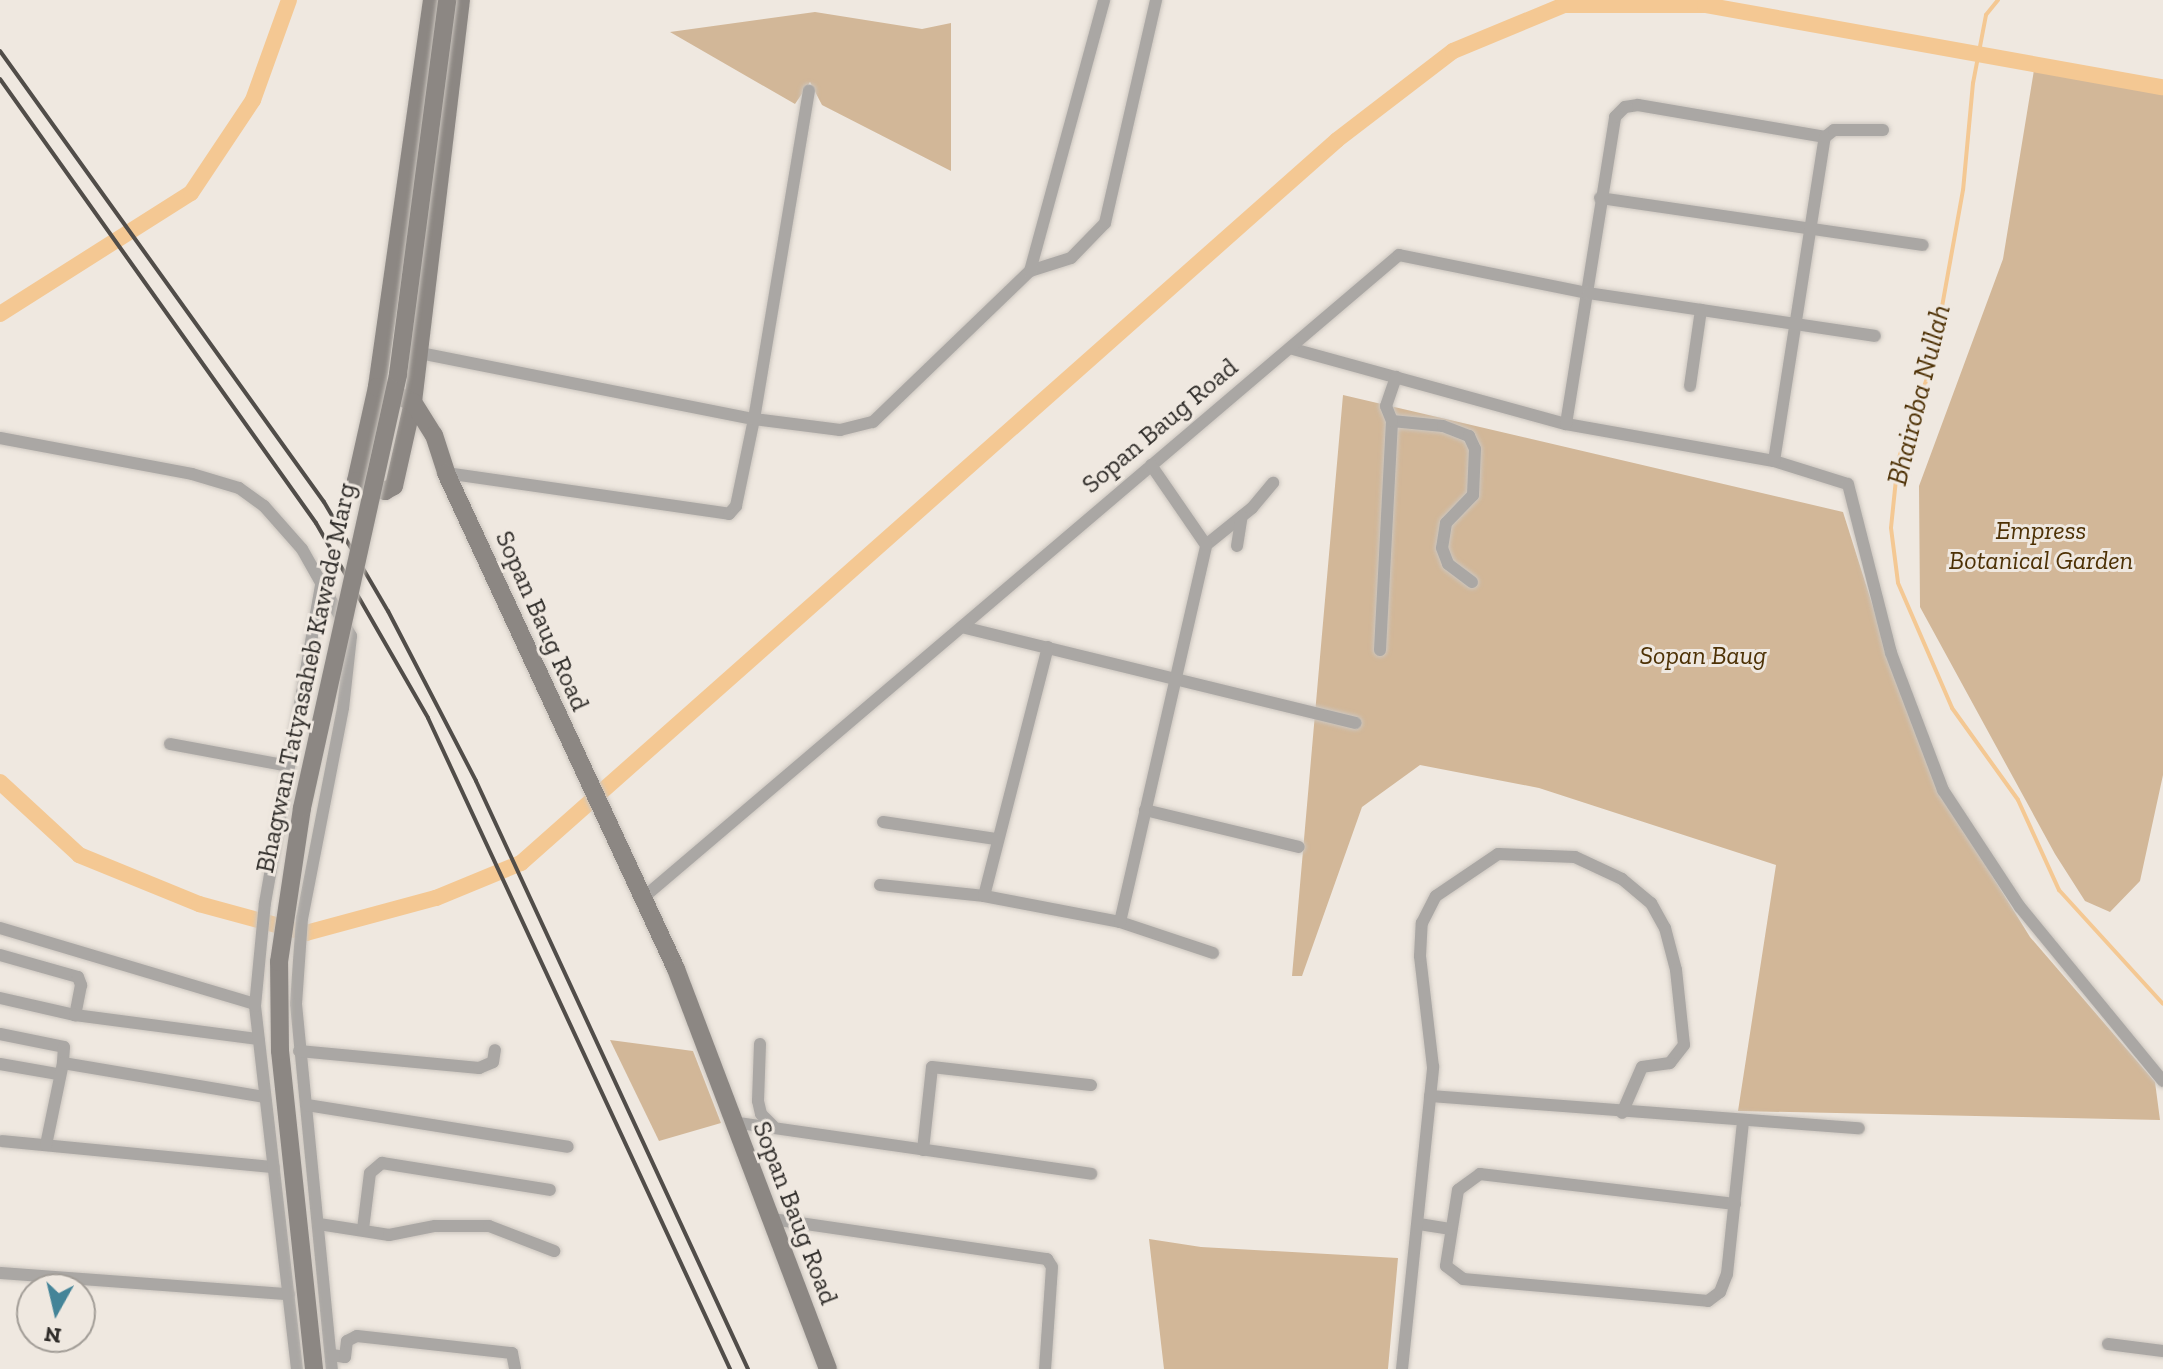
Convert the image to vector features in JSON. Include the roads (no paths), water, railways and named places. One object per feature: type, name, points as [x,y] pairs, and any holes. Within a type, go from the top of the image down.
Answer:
[{"type":"street","points":[[432,0],[377,387],[356,481],[360,485],[385,491],[394,486],[413,402],[461,0]]},
{"type":"street","name":"Bhagwan Tatyasaheb Kawade Marg","points":[[314,1369],[280,1051],[279,962],[302,808],[398,374],[447,0]]},
{"type":"street","points":[[1030,271],[1104,0]]},
{"type":"street","points":[[420,353],[754,419],[840,430],[873,422],[1030,271],[1071,258],[1105,223],[1156,0]]},
{"type":"street","points":[[446,473],[720,516],[736,506],[754,419],[809,91]]},
{"type":"street","points":[[1566,424],[1588,293],[1610,129],[1625,107],[1825,137]]},
{"type":"street","points":[[1774,461],[1814,229],[1825,137],[1834,130],[1883,130]]},
{"type":"street","points":[[1600,198],[1923,245]]},
{"type":"street","name":"Sopan Baug Road","points":[[644,897],[1151,465],[1293,349],[1399,255],[1588,293],[1875,336]]},
{"type":"street","points":[[1690,386],[1701,310]]},
{"type":"street","points":[[1293,349],[1566,424],[1774,461],[1848,484],[1891,653],[1943,790],[2020,907],[2163,1081]]},
{"type":"street","points":[[1380,650],[1392,421],[1386,406],[1396,377]]},
{"type":"street","points":[[377,387],[413,402]]},
{"type":"street","name":"Sopan Baug Road","points":[[413,402],[434,435],[446,473],[587,783],[644,897],[828,1369]]},
{"type":"street","points":[[1392,421],[1443,426],[1469,436],[1475,449],[1473,495],[1446,523],[1442,548],[1448,564],[1472,582]]},
{"type":"street","points":[[0,438],[239,488],[264,506],[322,581],[351,636],[353,653],[302,918],[298,959],[299,1051],[319,1224],[341,1360]]},
{"type":"street","points":[[1151,465],[1206,545]]},
{"type":"street","points":[[1120,922],[1206,545],[1242,516],[1273,483]]},
{"type":"street","points":[[1237,546],[1242,516]]},
{"type":"street","points":[[297,1369],[255,1004],[265,903],[322,581]]},
{"type":"street","points":[[962,627],[1355,723]]},
{"type":"street","points":[[984,896],[996,839],[1048,647]]},
{"type":"street","points":[[170,744],[289,766]]},
{"type":"street","points":[[1145,810],[1299,847]]},
{"type":"street","points":[[883,822],[996,839]]},
{"type":"street","points":[[1402,1369],[1430,1096],[1432,1044],[1420,956],[1422,923],[1436,896],[1498,854],[1575,857],[1622,879],[1651,903],[1665,928],[1676,970],[1684,1045],[1670,1063],[1642,1067],[1622,1113]]},
{"type":"street","points":[[880,885],[984,896],[1120,922],[1213,953]]},
{"type":"street","points":[[0,928],[255,1004]]},
{"type":"street","points":[[0,955],[78,977],[81,985],[75,1015]]},
{"type":"street","points":[[0,998],[75,1015],[258,1039]]},
{"type":"street","points":[[0,1034],[64,1047],[46,1145]]},
{"type":"street","points":[[760,1044],[758,1101],[773,1126]]},
{"type":"street","points":[[299,1051],[479,1068],[493,1062],[495,1050]]},
{"type":"street","points":[[0,1064],[60,1068],[265,1097]]},
{"type":"street","points":[[923,1150],[932,1067],[1091,1085]]},
{"type":"street","points":[[1430,1096],[1622,1113],[1859,1128]]},
{"type":"street","points":[[307,1105],[568,1147]]},
{"type":"street","points":[[732,1122],[1091,1174]]},
{"type":"street","points":[[1735,1204],[1480,1174],[1458,1190],[1446,1266],[1463,1279],[1694,1303],[1720,1292],[1727,1274],[1735,1204],[1743,1122]]},
{"type":"street","points":[[2,1141],[274,1167]]},
{"type":"street","points":[[363,1229],[370,1173],[382,1163],[550,1190]]},
{"type":"street","points":[[772,1219],[1047,1259],[1052,1267],[1045,1369]]},
{"type":"street","points":[[319,1224],[389,1235],[435,1226],[489,1226],[554,1251]]},
{"type":"street","points":[[1419,1224],[1450,1229]]},
{"type":"street","points":[[0,1273],[289,1294]]},
{"type":"street","points":[[332,1369],[341,1360],[347,1341],[357,1336],[505,1351],[516,1358],[515,1369]]},
{"type":"street","points":[[2108,1344],[2163,1351]]},
{"type":"waterway","points":[[0,314],[191,193],[253,100],[289,0]]},
{"type":"waterway","name":"Bhairoba Nullah","points":[[1998,0],[1986,15],[1973,83],[1963,190],[1931,367],[1898,460],[1891,528],[1898,583],[1952,708],[2018,800],[2059,890],[2163,1004]]},
{"type":"waterway","points":[[0,782],[79,855],[199,904],[306,933],[436,898],[521,863],[1337,140],[1453,51],[1564,5],[1705,5],[2163,87]]},
{"type":"railway","points":[[0,51],[324,502],[388,611],[476,781],[748,1369]]},
{"type":"railway","points":[[0,79],[316,523],[428,718],[730,1369]]},
{"type":"park label","name":"Empress Botanical Garden","points":[[2041,546]]},
{"type":"park label","name":"Sopan Baug","points":[[1703,656]]}]
